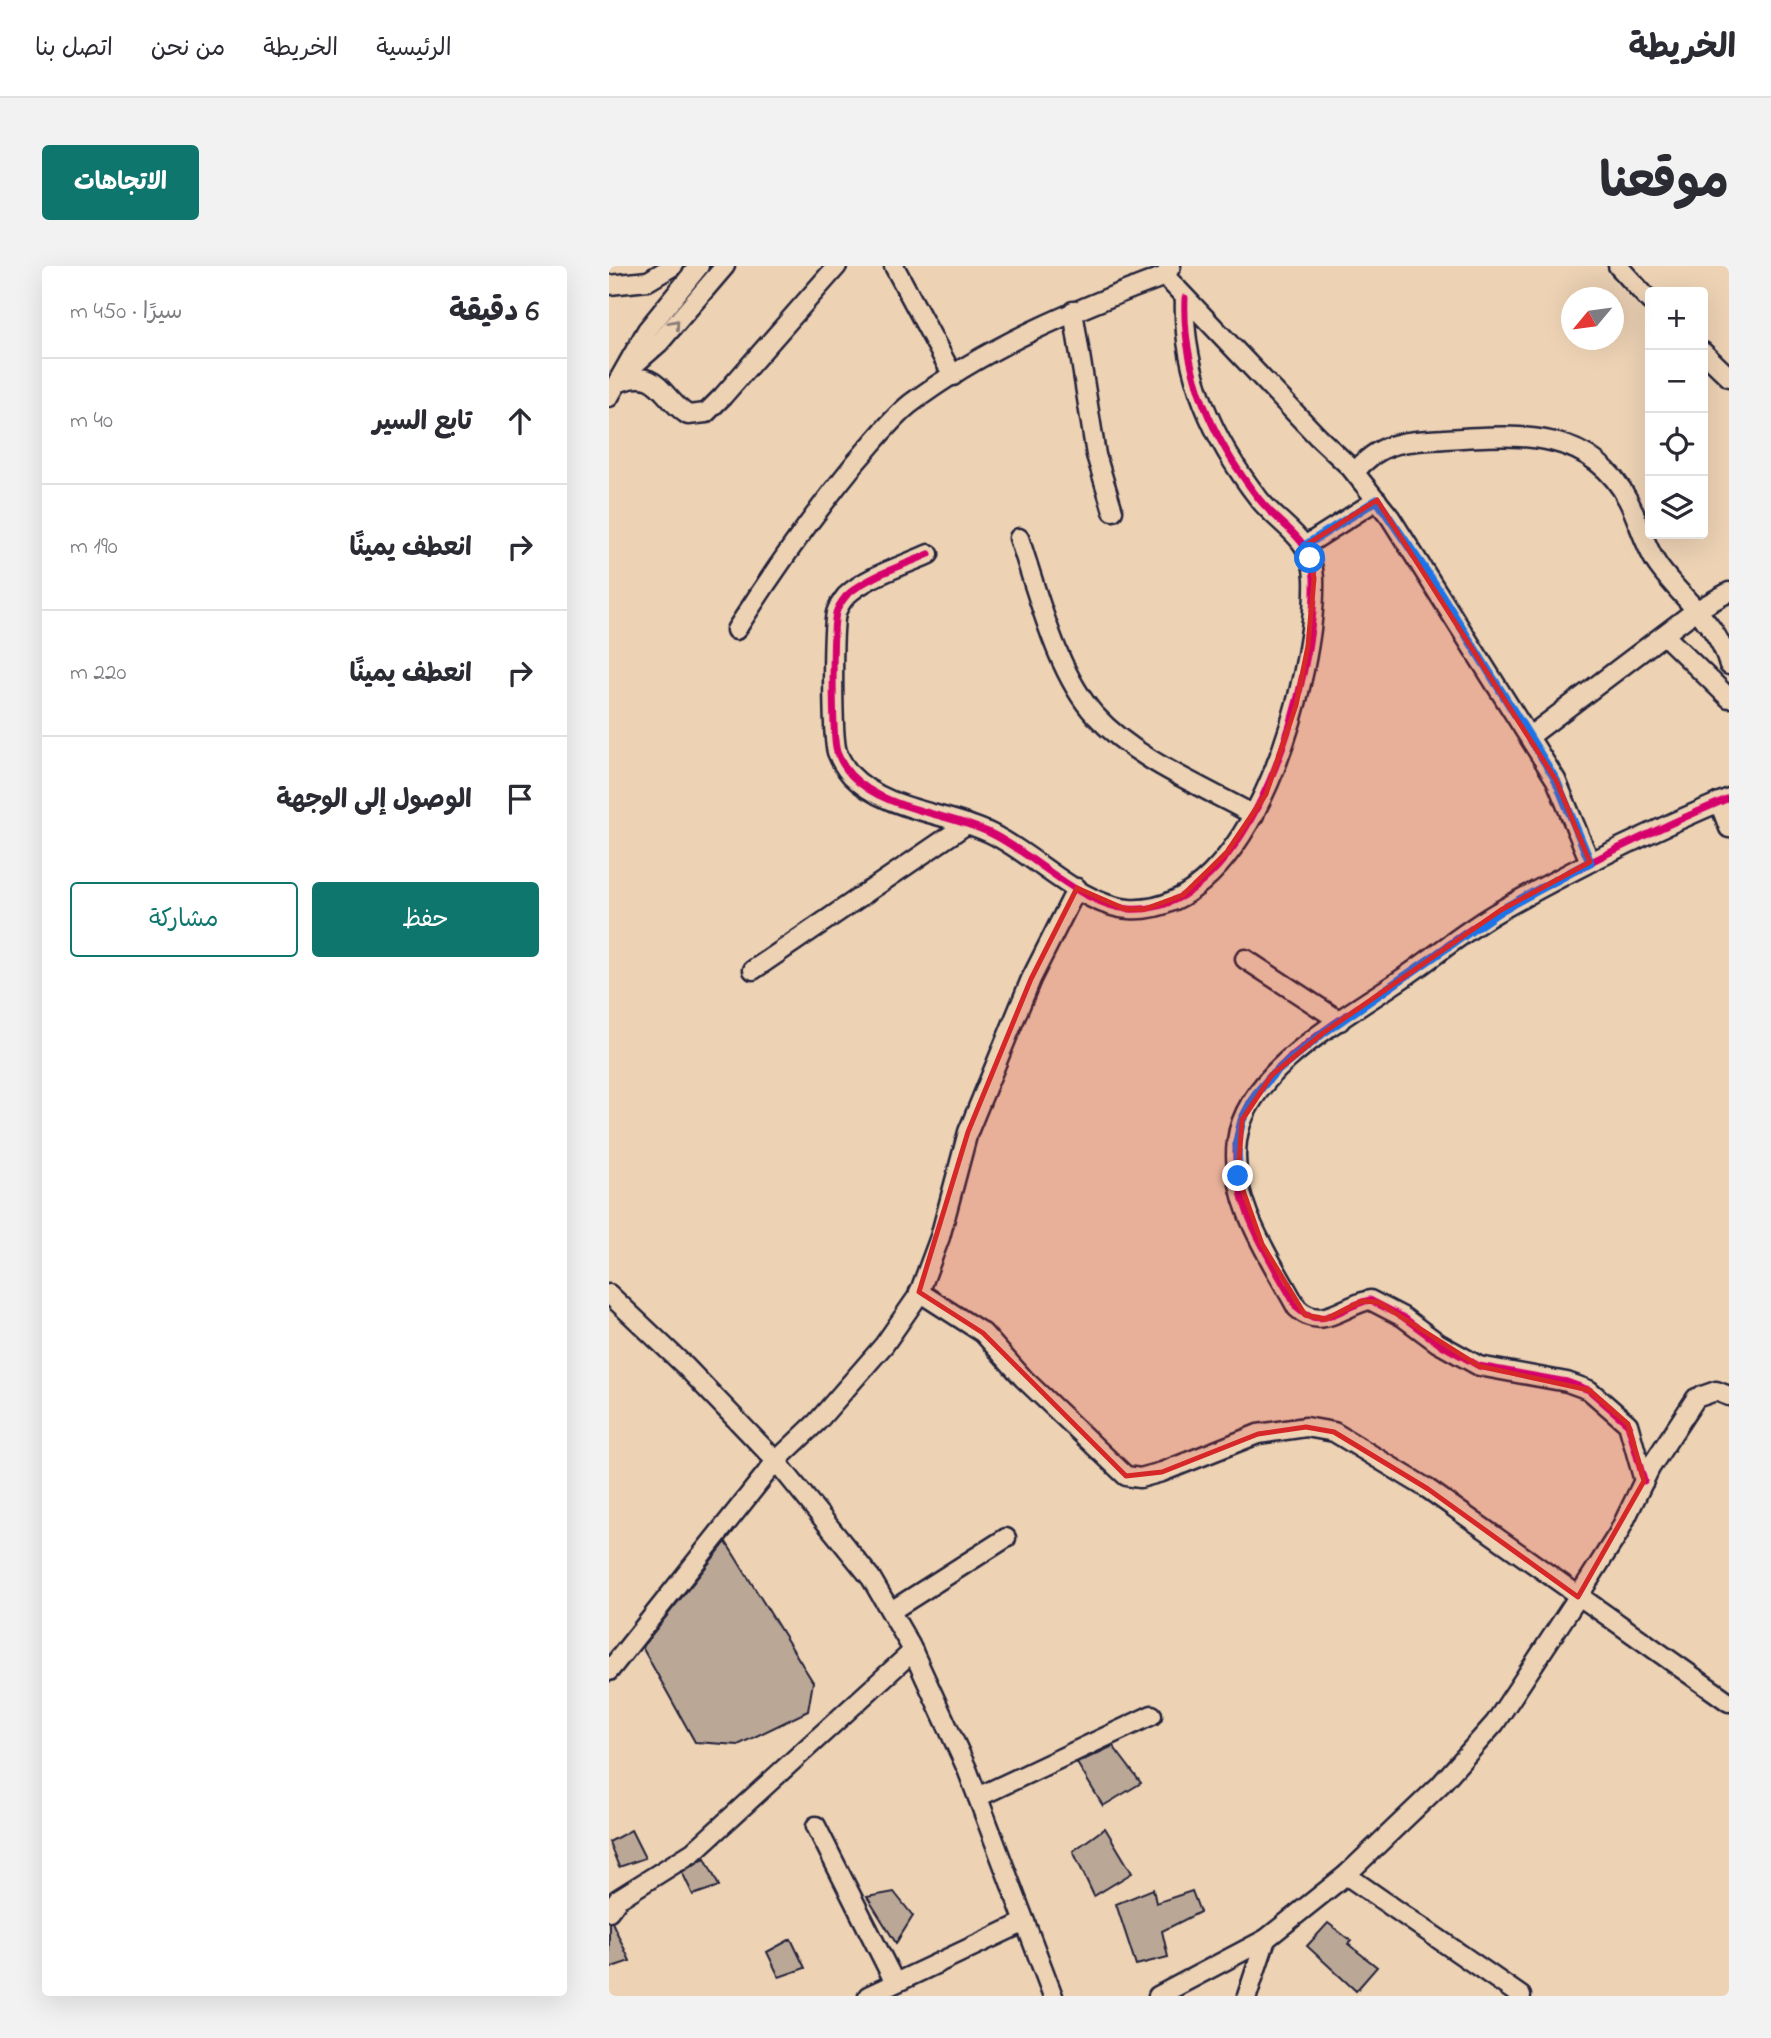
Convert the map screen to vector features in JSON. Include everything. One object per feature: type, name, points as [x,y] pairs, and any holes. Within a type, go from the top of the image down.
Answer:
[{"type":"street","points":[[609,285],[648,281],[673,266]]},
{"type":"street","points":[[609,397],[647,330],[699,266]]},
{"type":"street","points":[[623,376],[642,376],[653,380],[688,415],[706,413],[767,349],[837,266]]},
{"type":"street","points":[[894,266],[953,376]]},
{"type":"street","points":[[1618,266],[1645,295]]},
{"type":"street","points":[[623,376],[660,342],[719,268]]},
{"type":"street","points":[[736,630],[794,539],[879,436],[909,405],[953,376],[1073,311],[1168,271],[1185,298],[1355,472],[1377,500],[1434,583],[1556,780],[1590,862]]},
{"type":"street","points":[[648,281],[669,302]]},
{"type":"street","points":[[929,554],[871,581],[847,595],[838,606],[834,633],[836,750],[854,779],[880,795],[1004,839],[1077,888],[1125,909],[1145,909],[1164,904],[1201,883],[1254,815],[1281,755],[1296,705],[1308,646],[1314,578],[1306,545],[1261,502],[1213,428],[1196,384],[1184,319],[1185,298]]},
{"type":"street","points":[[1073,311],[1096,455],[1114,511]]},
{"type":"street","points":[[1708,357],[1729,377]]},
{"type":"street","points":[[1355,472],[1369,455],[1385,446],[1412,441],[1541,437],[1570,446],[1602,465],[1626,496],[1653,559],[1720,639],[1729,665]]},
{"type":"street","points":[[1306,545],[1377,500]]},
{"type":"street","points":[[1019,538],[1065,666],[1095,715],[1130,745],[1254,815]]},
{"type":"street","points":[[1529,736],[1695,611],[1729,592]]},
{"type":"street","points":[[1664,635],[1729,698]]},
{"type":"street","points":[[1644,1481],[1628,1424],[1589,1390],[1567,1382],[1479,1366],[1447,1349],[1378,1302],[1362,1301],[1326,1319],[1310,1317],[1297,1308],[1245,1205],[1238,1176],[1237,1142],[1251,1103],[1272,1075],[1340,1021],[1501,910],[1590,862],[1724,800],[1729,828]]},
{"type":"street","points":[[753,970],[967,824]]},
{"type":"street","points":[[609,1671],[776,1461],[817,1422],[884,1345],[919,1292],[940,1237],[973,1121],[1031,979],[1077,888]]},
{"type":"street","points":[[1245,959],[1340,1021]]},
{"type":"street","points":[[919,1292],[982,1334],[1024,1379],[1126,1476],[1140,1478],[1162,1472],[1258,1434],[1306,1427],[1334,1432],[1428,1489],[1578,1597],[1675,1661],[1729,1702]]},
{"type":"street","points":[[609,1294],[685,1366],[776,1461],[871,1578],[913,1651],[978,1797],[1053,1996]]},
{"type":"street","points":[[1158,1996],[1266,1938],[1346,1875],[1440,1785],[1495,1723],[1618,1534],[1644,1481],[1696,1398],[1716,1391],[1729,1396]]},
{"type":"street","points":[[891,1611],[1006,1538]]},
{"type":"street","points":[[609,1911],[618,1899],[693,1852],[913,1651]]},
{"type":"street","points":[[978,1797],[1152,1715]]},
{"type":"street","points":[[816,1826],[881,1990],[1025,1922]]},
{"type":"street","points":[[1346,1875],[1521,1996]]},
{"type":"street","points":[[1247,1996],[1266,1938]]},
{"type":"highlighted area","points":[[1377,500],[1556,780],[1590,862],[1501,910],[1323,1033],[1272,1075],[1242,1120],[1238,1176],[1262,1244],[1305,1315],[1326,1319],[1362,1301],[1378,1302],[1479,1366],[1589,1390],[1628,1424],[1644,1481],[1578,1597],[1428,1489],[1334,1432],[1306,1427],[1258,1434],[1162,1472],[1126,1476],[983,1333],[919,1292],[968,1132],[1031,979],[1077,888],[1125,909],[1145,909],[1183,895],[1227,852],[1266,794],[1296,705],[1308,646],[1314,578],[1306,545]]},
{"type":"building","points":[[726,1542],[813,1682],[808,1711],[738,1745],[695,1742],[642,1647]]},
{"type":"building","points":[[1113,1746],[1141,1783],[1103,1806],[1077,1763]]},
{"type":"building","points":[[1105,1828],[1132,1873],[1094,1896],[1073,1851]]},
{"type":"building","points":[[631,1830],[645,1858],[619,1867],[609,1842]]},
{"type":"building","points":[[705,1858],[719,1886],[693,1895],[682,1872]]},
{"type":"building","points":[[1153,1889],[1156,1903],[1192,1891],[1200,1912],[1162,1931],[1168,1957],[1136,1965],[1116,1904]]},
{"type":"building","points":[[894,1892],[913,1916],[896,1943],[867,1897]]},
{"type":"building","points":[[609,1922],[612,1922],[630,1961],[609,1968]]},
{"type":"building","points":[[1328,1923],[1351,1941],[1348,1944],[1377,1967],[1356,1991],[1307,1946]]},
{"type":"building","points":[[791,1939],[805,1968],[779,1977],[767,1952]]},
{"type":"cycle path","points":[[929,554],[864,583],[846,596],[837,610],[833,661],[835,742],[837,752],[851,775],[865,787],[899,804],[990,833],[1075,889],[1111,906],[1129,909],[1173,901],[1211,874],[1243,833],[1269,782],[1289,727],[1304,671],[1312,620],[1314,578],[1312,564],[1302,542],[1259,499],[1228,454],[1215,429],[1195,379],[1185,326],[1185,298]]},
{"type":"cycle path","points":[[1644,1481],[1628,1424],[1589,1390],[1567,1382],[1479,1366],[1438,1343],[1403,1317],[1370,1300],[1333,1315],[1315,1318],[1297,1308],[1264,1249],[1245,1207],[1236,1163],[1237,1141],[1244,1116],[1258,1092],[1300,1049],[1474,926],[1557,879],[1729,798]]},
{"type":"route","points":[[1238,1176],[1237,1142],[1242,1120],[1255,1095],[1272,1075],[1323,1033],[1501,910],[1590,862],[1556,780],[1434,583],[1377,500],[1306,545],[1310,558]]}]
